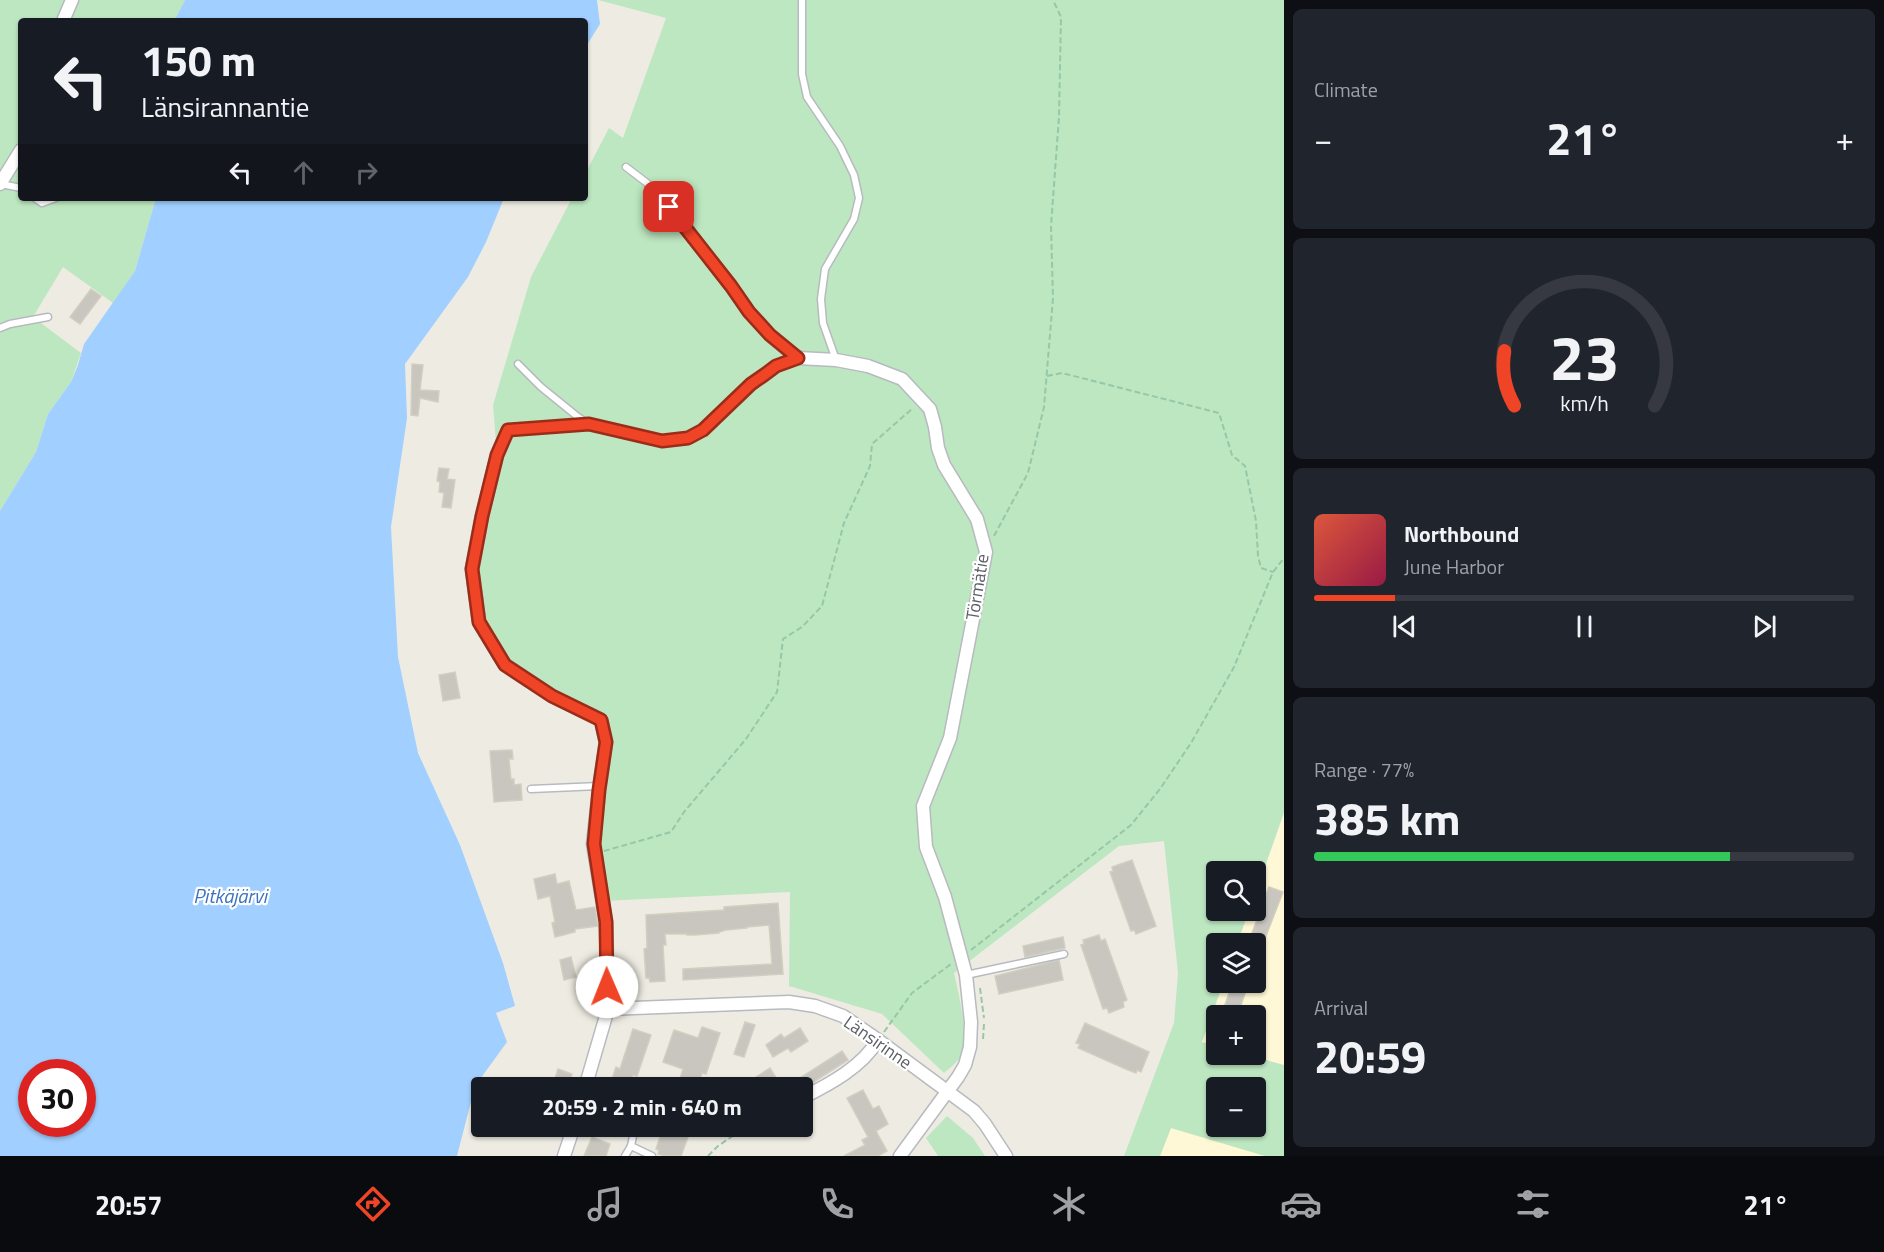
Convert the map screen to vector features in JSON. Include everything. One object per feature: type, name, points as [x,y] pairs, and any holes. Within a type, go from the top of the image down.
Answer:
[{"type":"street","points":[[64,18],[72,0]]},
{"type":"street","points":[[0,184],[18,155]]},
{"type":"street","name":"Törmätie","points":[[798,358],[836,360],[868,366],[902,379],[922,399],[930,409],[944,465],[977,519],[986,552],[950,738],[922,806],[926,847],[945,897],[966,975],[971,1022],[970,1047],[965,1065],[948,1092],[900,1156]]},
{"type":"street","points":[[508,430],[495,465],[472,569],[479,622],[505,665],[552,696],[601,720],[606,742],[594,842],[606,922],[608,1009],[588,1077]]},
{"type":"street","name":"Länsirinne","points":[[608,1009],[789,1002],[815,1006],[843,1016],[974,1111],[1006,1156]]},
{"type":"street","points":[[813,1093],[855,1066],[873,1049],[878,1040]]},
{"type":"street","points":[[564,1156],[570,1137]]},
{"type":"lane","points":[[802,0],[802,74],[807,97],[840,146],[854,175],[859,198],[854,219],[825,269],[821,299],[823,323],[836,360]]},
{"type":"lane","points":[[626,167],[647,183],[680,220],[749,312],[770,335],[798,358]]},
{"type":"lane","points":[[0,184],[18,187]]},
{"type":"lane","points":[[0,328],[48,317]]},
{"type":"lane","points":[[508,430],[589,424],[662,441],[688,438],[703,430],[751,384],[776,366],[798,358]]},
{"type":"lane","points":[[518,364],[550,394],[589,424]]},
{"type":"lane","points":[[531,789],[600,786]]},
{"type":"lane","points":[[966,975],[1064,954]]},
{"type":"lane","points":[[626,1156],[633,1137]]},
{"type":"lane","points":[[631,1146],[652,1156]]},
{"type":"path","points":[[986,552],[1028,473],[1044,407],[1053,298],[1051,226],[1059,117],[1061,17],[1053,0]]},
{"type":"path","points":[[1046,376],[1062,373],[1220,413],[1232,455],[1245,466],[1256,521],[1258,556],[1262,568],[1273,572]]},
{"type":"path","points":[[595,854],[671,832],[684,812],[746,739],[777,692],[783,639],[802,627],[822,606],[844,523],[870,466],[872,444],[922,399]]},
{"type":"path","points":[[878,1040],[912,993],[961,958],[1131,825],[1160,789],[1191,743],[1234,667],[1273,572],[1284,558]]},
{"type":"path","points":[[708,1156],[732,1137]]},
{"type":"shaded area","points":[[1284,814],[1284,1065],[1266,1060],[1266,1005],[1216,1005],[1220,993],[1266,993],[1266,933],[1241,933],[1246,921],[1266,921],[1266,865]]},
{"type":"shaded area","points":[[1206,1031],[1206,1043],[1202,1042]]},
{"type":"shaded area","points":[[1171,1128],[1265,1156],[1160,1156]]},
{"type":"green space","points":[[0,0],[185,0],[176,18],[18,18],[18,201],[155,201],[135,271],[113,303],[63,267],[33,317],[81,353],[71,382],[48,414],[36,452],[0,511]]},
{"type":"green space","points":[[598,0],[1284,0],[1284,812],[1266,863],[1266,861],[1206,861],[1206,921],[1245,921],[1241,933],[1206,933],[1206,993],[1219,993],[1215,1005],[1206,1005],[1206,1031],[1202,1042],[1206,1043],[1206,1065],[1266,1065],[1266,1060],[1284,1065],[1284,1156],[1265,1156],[1171,1128],[1160,1156],[1124,1156],[1174,1023],[1178,973],[1164,841],[1119,846],[954,973],[962,1014],[963,1046],[958,1060],[944,1073],[882,1014],[789,986],[790,892],[603,901],[595,854],[601,721],[505,665],[479,622],[472,569],[497,455],[493,405],[531,277],[570,201],[588,201],[588,168],[609,128],[623,138],[666,18]]},
{"type":"green space","points":[[947,1116],[973,1138],[985,1156],[938,1156],[926,1138]]},
{"type":"water","points":[[185,0],[597,0],[600,24],[588,43],[588,18],[176,18]]},
{"type":"water","name":"Pitkäjärvi","points":[[155,201],[503,201],[486,242],[468,277],[405,364],[407,418],[391,527],[398,657],[418,753],[460,845],[503,963],[515,1006],[496,1013],[507,1042],[482,1077],[471,1077],[471,1102],[457,1156],[0,1156],[0,511],[36,452],[48,414],[71,382],[84,344],[135,271]]},
{"type":"building","points":[[91,289],[101,296],[80,324],[70,317]]},
{"type":"building","points":[[412,364],[423,365],[420,390],[439,391],[438,402],[420,398],[418,416],[411,415]]},
{"type":"building","points":[[439,468],[449,469],[447,479],[455,480],[451,508],[442,507],[444,493],[439,492],[440,482],[437,481]]},
{"type":"building","points":[[455,672],[460,698],[443,701],[439,675]]},
{"type":"building","points":[[512,750],[513,759],[509,759],[511,779],[514,779],[514,785],[521,784],[522,800],[494,802],[490,751]]},
{"type":"building","points":[[1132,860],[1156,926],[1136,934],[1134,930],[1131,931],[1110,872],[1113,871],[1112,867]]},
{"type":"building","points":[[555,874],[557,884],[569,881],[576,910],[595,907],[598,926],[575,929],[575,932],[555,937],[552,923],[555,922],[550,896],[538,899],[534,879]]},
{"type":"building","points":[[1269,887],[1283,892],[1266,936],[1266,933],[1252,933],[1256,921],[1266,921],[1266,895]]},
{"type":"building","points":[[778,903],[783,974],[683,980],[683,969],[772,964],[769,925],[726,930],[719,933],[665,934],[666,945],[663,945],[665,981],[650,982],[649,978],[646,978],[644,949],[647,948],[646,915],[724,910],[724,907]]},
{"type":"building","points":[[1099,935],[1101,941],[1105,939],[1127,1000],[1123,1002],[1124,1007],[1109,1013],[1107,1008],[1103,1009],[1081,945],[1084,944],[1083,940]]},
{"type":"building","points":[[1063,937],[1065,948],[1025,957],[1023,946]]},
{"type":"building","points":[[571,957],[576,977],[564,980],[560,960]]},
{"type":"building","points":[[1059,960],[1063,980],[999,994],[995,976]]},
{"type":"building","points":[[1229,993],[1245,993],[1241,1005],[1225,1005]]},
{"type":"building","points":[[745,1022],[755,1025],[744,1057],[734,1054]]},
{"type":"building","points":[[1085,1023],[1149,1052],[1141,1072],[1128,1070],[1078,1048],[1080,1044],[1076,1043]]},
{"type":"building","points":[[702,1027],[720,1033],[706,1074],[702,1073],[701,1077],[680,1077],[683,1069],[663,1062],[674,1030],[698,1038]]},
{"type":"building","points":[[800,1028],[808,1041],[791,1052],[788,1048],[773,1057],[766,1045],[781,1034],[784,1038]]},
{"type":"building","points":[[633,1029],[651,1035],[637,1076],[613,1077],[616,1067],[620,1069]]},
{"type":"building","points":[[842,1051],[848,1060],[813,1082],[813,1077],[802,1077]]},
{"type":"building","points":[[770,1068],[776,1077],[756,1077]]},
{"type":"building","points":[[558,1069],[572,1074],[571,1077],[555,1077]]},
{"type":"building","points":[[863,1090],[873,1109],[879,1106],[888,1124],[876,1131],[887,1151],[878,1156],[844,1156],[865,1145],[862,1140],[868,1137],[847,1098]]},
{"type":"building","points":[[592,1137],[610,1144],[606,1156],[584,1156]]},
{"type":"building","points":[[660,1137],[688,1137],[681,1156],[665,1156],[658,1154],[659,1150],[656,1149]]},
{"type":"route","points":[[607,987],[606,922],[594,844],[606,742],[601,720],[552,696],[505,665],[479,622],[472,569],[497,455],[508,430],[589,424],[662,441],[688,438],[703,430],[751,384],[776,366],[798,358],[770,335],[749,312],[669,207]]}]
